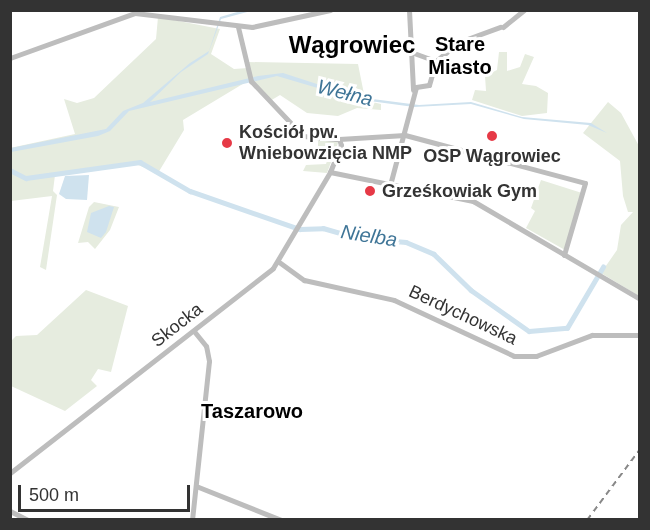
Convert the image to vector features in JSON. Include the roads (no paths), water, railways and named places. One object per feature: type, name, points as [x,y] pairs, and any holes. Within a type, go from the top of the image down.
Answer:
[{"type":"street","points":[[10,58],[114,18],[151,12],[238,27],[252,27],[330,10]]},
{"type":"street","points":[[409,10],[412,99]]},
{"type":"street","points":[[390,185],[416,86],[429,85],[435,61],[456,44],[501,27],[521,12]]},
{"type":"street","points":[[238,27],[248,72],[253,83],[301,134],[339,138],[403,135],[464,149],[585,183],[564,255]]},
{"type":"street","points":[[410,50],[413,55],[435,61]]},
{"type":"street","name":"Skocka","points":[[10,473],[194,331],[279,262],[330,172],[341,145],[339,138]]},
{"type":"street","points":[[330,172],[476,202],[639,299]]},
{"type":"street","name":"Berdychowska","points":[[279,262],[304,280],[394,300],[516,357],[536,356],[592,335],[639,335]]},
{"type":"street","points":[[192,519],[209,355],[194,331]]},
{"type":"street","points":[[196,486],[281,519]]},
{"type":"street","points":[[10,511],[28,519]]},
{"type":"water","points":[[244,10],[251,11],[221,19],[208,54],[181,72],[150,102],[258,76],[283,73],[357,97],[419,105],[471,102],[522,117],[591,123],[607,133],[588,125],[524,119],[471,104],[414,107],[355,99],[277,76],[129,111],[110,131],[98,136],[11,152],[11,148],[106,129],[123,111],[143,103],[190,63],[209,51],[220,17]]},
{"type":"water","points":[[89,175],[87,200],[66,199],[59,194],[65,176]]},
{"type":"water","points":[[109,206],[114,207],[106,232],[101,238],[87,232],[91,213]]},
{"type":"waterway","name":"Nielba","points":[[10,170],[26,178],[140,162],[190,191],[300,229],[323,228],[359,238],[406,242],[434,254],[471,290],[529,331],[567,328],[603,267]]},
{"type":"railway","points":[[173,10],[223,10]]},
{"type":"railway","points":[[587,520],[640,449]]},
{"type":"place","name":"OSP Wągrowiec","points":[[492,136]]},
{"type":"place","name":"Kościół pw. Wniebowzięcia NMP","points":[[227,143]]},
{"type":"place","name":"Grześkowiak Gym","points":[[370,191]]},
{"type":"district","name":"Wągrowiec","points":[[352,45]]},
{"type":"district","name":"Stare Miasto","points":[[460,56]]},
{"type":"district","name":"Taszarowo","points":[[252,411]]},
{"type":"water label","name":"Wełna","points":[[345,93]]}]
